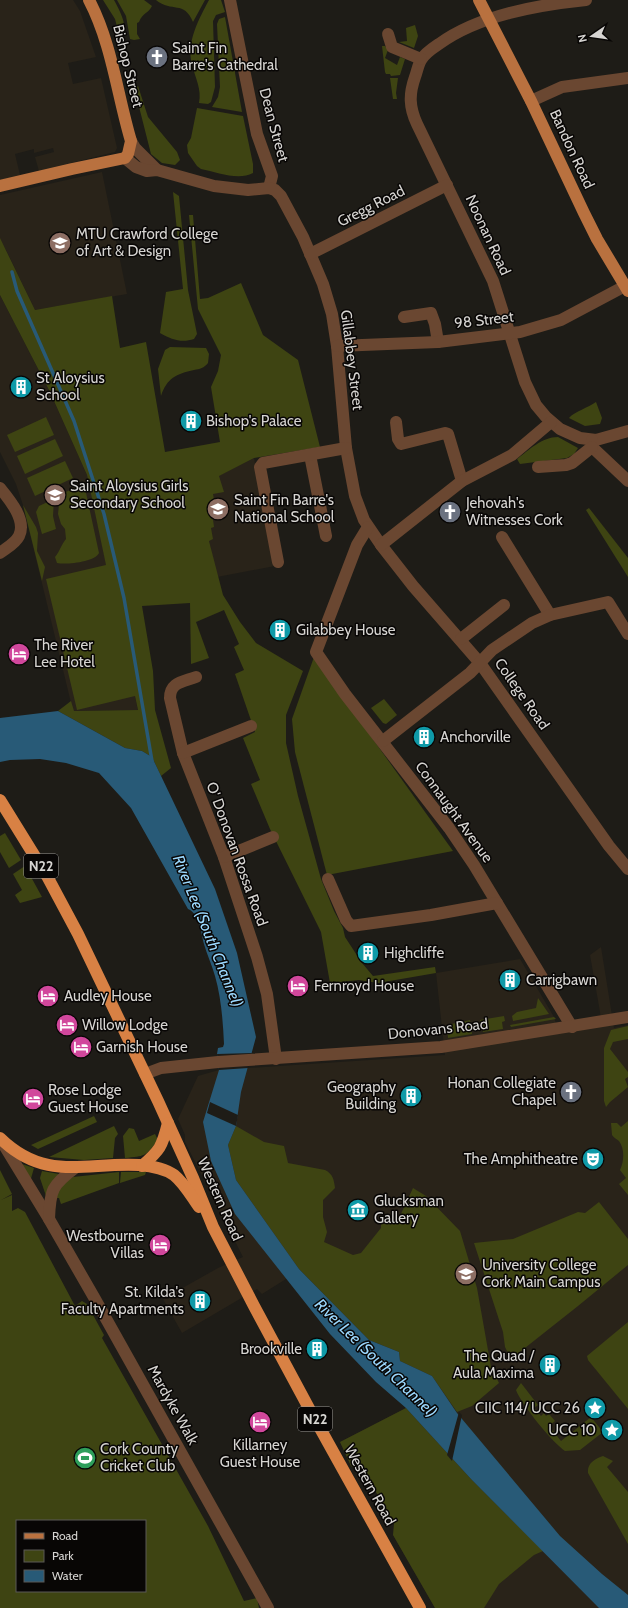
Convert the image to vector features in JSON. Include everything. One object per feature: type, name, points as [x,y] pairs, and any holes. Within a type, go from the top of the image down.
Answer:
[{"type":"highway","name":"Western Road","points":[[0,800],[47,876],[60,900],[168,1123],[213,1227],[310,1411],[420,1608]]},
{"type":"highway","points":[[142,1166],[160,1148],[163,1143],[168,1123]]},
{"type":"highway","name":"Mardyke Walk","points":[[0,1138],[22,1156],[46,1164],[75,1168],[142,1166]]},
{"type":"highway","name":"N22","points":[[142,1166],[160,1168],[174,1176],[188,1190],[213,1227]]},
{"type":"main road","name":"Bishop Street","points":[[89,0],[105,35],[131,142]]},
{"type":"main road","name":"Bandon Road","points":[[479,0],[531,101],[587,220],[626,288]]},
{"type":"main road","points":[[0,186],[125,158],[128,154],[131,142]]},
{"type":"street","name":"Dean Street","points":[[230,0],[257,134],[272,176],[269,188]]},
{"type":"street","points":[[388,34],[392,47],[421,59],[429,51],[446,39],[489,18],[560,1],[586,0]]},
{"type":"street","name":"Noonan Road","points":[[421,59],[410,92],[411,108],[416,124],[493,281],[530,393],[541,412],[551,422],[571,435],[592,443]]},
{"type":"street","points":[[531,101],[562,87],[628,78]]},
{"type":"street","name":"Bishop Street","points":[[131,142],[157,170]]},
{"type":"street","name":"Bishop Street","points":[[125,158],[136,167],[146,171],[157,170],[214,186],[248,190],[269,188]]},
{"type":"street","name":"Gregg Road","points":[[310,254],[447,185]]},
{"type":"street","name":"Gillabbey Street","points":[[269,188],[275,190],[281,196],[310,254],[327,295],[332,314],[337,346],[346,448],[355,496],[368,527],[381,545]]},
{"type":"street","name":"98 Street","points":[[337,346],[438,342],[520,332],[561,320],[626,288]]},
{"type":"street","points":[[404,317],[431,313],[435,324],[438,342]]},
{"type":"street","points":[[396,422],[398,440],[401,444],[445,433],[448,434],[462,481]]},
{"type":"street","points":[[381,545],[462,481],[512,456],[551,422]]},
{"type":"street","points":[[538,467],[566,465],[572,463],[592,443],[628,430]]},
{"type":"street","points":[[592,443],[628,481]]},
{"type":"street","points":[[278,562],[260,467],[263,464],[346,448]]},
{"type":"street","points":[[310,455],[326,536]]},
{"type":"street","points":[[0,488],[14,506],[20,524],[20,535],[15,542],[0,553]]},
{"type":"street","name":"Connaught Avenue","points":[[368,527],[357,545],[316,652],[345,694],[449,828],[474,865],[572,1027]]},
{"type":"street","points":[[502,537],[550,615]]},
{"type":"street","name":"College Road","points":[[381,545],[413,586],[461,639],[480,663],[609,846],[628,869]]},
{"type":"street","points":[[382,741],[470,673],[486,655],[532,623],[550,615],[608,602],[628,634]]},
{"type":"street","points":[[461,639],[504,605]]},
{"type":"street","name":"O' Donovan Rossa Road","points":[[196,677],[174,686],[170,692],[170,698],[183,753],[224,857],[247,924],[264,984],[273,1029],[276,1058]]},
{"type":"street","points":[[183,753],[251,726]]},
{"type":"street","points":[[224,857],[273,837]]},
{"type":"street","points":[[328,879],[346,920],[351,926],[497,903]]},
{"type":"street","name":"Donovans Road","points":[[145,1074],[161,1068],[218,1062],[441,1047],[628,1017]]},
{"type":"street","name":"Mardyke Walk","points":[[0,1138],[49,1219],[268,1608]]},
{"type":"street","points":[[49,1219],[52,1191],[60,1180],[75,1168]]},
{"type":"shaded area","points":[[0,0],[73,0],[80,11],[96,57],[68,63],[73,84],[101,78],[117,148],[115,152],[39,171],[35,157],[54,152],[53,148],[34,153],[34,149],[15,154],[20,175],[0,180]]},
{"type":"shaded area","name":"MTU Crawford College of Art & Design","points":[[102,172],[127,294],[35,310],[6,250],[3,245],[0,246],[0,195]]},
{"type":"shaded area","name":"Saint Aloysius Girls Secondary School","points":[[0,295],[50,392],[87,475],[138,710],[73,711],[23,505],[16,484],[0,452]]},
{"type":"shaded area","name":"Saint Fin Barre's National School","points":[[254,458],[275,566],[217,577],[209,541],[185,473],[218,476]]},
{"type":"shaded area","name":"University College Cork Main Campus","points":[[601,947],[614,1028],[628,1025],[628,1608],[435,1608],[393,1535],[394,1524],[367,1476],[351,1466],[340,1442],[406,1408],[400,1361],[299,1269],[262,1294],[257,1289],[182,1333],[163,1299],[218,1268],[243,1257],[185,1142],[185,1135],[178,1119],[198,1076],[219,1070],[445,1055],[436,973],[520,959],[554,1017],[559,1034],[601,1026],[590,955]]},
{"type":"green space","points":[[103,0],[114,0],[122,17],[125,33],[122,46],[115,19]]},
{"type":"green space","points":[[117,0],[144,0],[152,6],[137,23],[137,34],[140,39],[130,39],[126,16]]},
{"type":"green space","points":[[156,0],[205,0],[193,22],[186,11],[167,6]]},
{"type":"green space","points":[[209,0],[221,0],[225,12],[216,15],[213,21],[215,87],[211,102],[208,104],[199,103],[200,93],[193,69],[191,47],[194,31]]},
{"type":"green space","points":[[225,17],[242,112],[212,107],[218,97],[220,87],[217,24],[219,19]]},
{"type":"green space","points":[[415,25],[418,36],[414,48],[399,42],[407,41],[406,28]]},
{"type":"green space","points":[[382,46],[385,46],[388,50],[385,58],[397,65],[400,57],[405,59],[400,75],[391,76],[390,74],[386,74]]},
{"type":"green space","points":[[390,78],[398,78],[396,93],[397,99],[393,99]]},
{"type":"green space","points":[[138,86],[148,117],[177,152],[180,160],[175,165],[162,163],[151,154],[134,87]]},
{"type":"green space","points":[[197,108],[243,116],[253,164],[253,173],[234,176],[201,169],[197,166],[188,153],[187,145],[191,138]]},
{"type":"green space","points":[[173,192],[179,196],[188,290],[197,334],[194,339],[185,341],[173,339],[160,333],[166,292],[183,289]]},
{"type":"green space","points":[[189,215],[193,215],[200,299],[208,298],[241,283],[263,335],[298,360],[320,447],[254,458],[219,476],[224,492],[213,494],[216,511],[212,512],[214,527],[211,528],[213,539],[209,541],[223,595],[240,622],[256,643],[303,671],[286,715],[286,743],[298,796],[321,879],[334,911],[343,928],[345,937],[362,963],[373,976],[435,967],[436,973],[378,983],[359,980],[330,983],[321,932],[270,829],[251,784],[260,780],[243,738],[255,732],[235,674],[244,670],[234,647],[239,644],[224,610],[196,622],[209,658],[191,664],[190,603],[142,606],[153,671],[155,710],[171,768],[161,776],[152,757],[142,751],[125,748],[58,711],[71,701],[74,711],[138,710],[135,696],[77,710],[46,579],[106,565],[87,475],[50,392],[0,295],[0,238],[35,310],[112,296],[120,348],[146,342],[165,452],[220,442],[211,387],[218,371],[221,355],[198,309]]},
{"type":"green space","points":[[170,347],[206,348],[209,354],[208,363],[202,368],[177,375],[169,381],[161,396],[158,369],[165,350]]},
{"type":"green space","points":[[596,402],[602,418],[600,424],[585,426],[569,418],[575,413]]},
{"type":"green space","points":[[46,417],[54,435],[15,452],[7,435]]},
{"type":"green space","points":[[558,437],[578,448],[574,454],[567,458],[520,464],[517,459],[531,448],[547,439]]},
{"type":"green space","points":[[55,439],[63,456],[25,474],[17,456]]},
{"type":"green space","points":[[65,461],[73,478],[35,496],[27,478]]},
{"type":"green space","points":[[83,485],[85,488],[99,553],[92,559],[86,561],[67,564],[57,563],[55,557],[66,539],[65,529],[61,524],[58,514],[60,495]]},
{"type":"green space","points":[[54,499],[53,516],[56,529],[42,534],[36,512],[39,506]]},
{"type":"green space","points":[[23,505],[38,533],[37,551],[45,567],[42,581]]},
{"type":"green space","points":[[589,508],[628,558],[628,577],[586,510]]},
{"type":"green space","points":[[314,657],[453,851],[327,875],[295,752],[292,719]]},
{"type":"green space","points":[[384,699],[397,715],[386,724],[383,723],[371,708]]},
{"type":"green space","points":[[5,833],[21,860],[9,868],[0,852],[0,836]]},
{"type":"green space","points":[[25,866],[42,897],[20,903],[15,895],[22,890],[13,874]]},
{"type":"green space","points":[[538,998],[549,1014],[513,1021],[512,1016],[517,1012],[536,1008]]},
{"type":"green space","points":[[504,1016],[505,1021],[502,1022],[503,1029],[483,1032],[480,1020]]},
{"type":"green space","points":[[554,1017],[556,1019],[511,1027],[510,1025]]},
{"type":"green space","points":[[470,1020],[472,1034],[448,1038],[447,1025]]},
{"type":"green space","points":[[628,1026],[628,1039],[613,1042],[610,1049],[628,1072],[628,1077],[625,1079],[628,1087],[606,1107],[604,1101],[604,1048],[611,1030]]},
{"type":"green space","points":[[94,1116],[97,1122],[38,1149],[31,1145]]},
{"type":"green space","points":[[628,1121],[628,1195],[619,1184],[626,1178],[620,1170],[623,1152],[621,1144],[612,1135],[611,1123],[617,1123],[621,1127]]},
{"type":"green space","points":[[114,1126],[118,1134],[115,1138],[113,1158],[84,1160],[49,1157]]},
{"type":"green space","points":[[236,1126],[264,1142],[284,1146],[288,1163],[325,1170],[330,1173],[334,1180],[335,1188],[323,1200],[323,1217],[327,1232],[324,1242],[353,1255],[361,1253],[381,1228],[381,1224],[394,1212],[400,1216],[413,1188],[426,1196],[460,1231],[477,1288],[491,1367],[499,1383],[472,1406],[457,1412],[432,1376],[400,1361],[399,1352],[369,1340],[299,1269],[236,1180],[228,1145]]},
{"type":"green space","points":[[129,1128],[134,1129],[139,1141],[155,1134],[158,1140],[144,1155],[125,1158],[123,1136]]},
{"type":"green space","points":[[22,1164],[34,1168],[30,1182]]},
{"type":"green space","name":"Cork County Cricket Club","points":[[0,1170],[12,1194],[1,1200],[12,1195],[12,1211],[18,1208],[25,1212],[75,1306],[82,1301],[87,1304],[104,1335],[102,1338],[208,1526],[244,1601],[257,1598],[259,1608],[0,1608]]},
{"type":"green space","points":[[42,1171],[59,1174],[46,1196],[40,1178]]},
{"type":"green space","points":[[119,1172],[119,1183],[61,1204],[59,1198],[55,1198],[62,1186],[73,1177]]},
{"type":"green space","points":[[121,1172],[146,1172],[145,1175],[120,1183]]},
{"type":"green space","points":[[599,1202],[628,1239],[628,1265],[511,1359],[505,1347],[503,1332],[474,1243],[513,1239],[578,1212],[585,1213]]},
{"type":"green space","points":[[628,1322],[628,1409],[588,1360],[587,1356]]},
{"type":"green space","points":[[521,1383],[538,1405],[534,1408],[541,1416],[544,1413],[546,1416],[549,1414],[555,1421],[549,1426],[561,1441],[591,1417],[603,1432],[580,1450],[565,1451],[545,1431],[524,1404],[516,1390]]},
{"type":"green space","points":[[406,1408],[471,1479],[543,1551],[534,1555],[499,1584],[484,1608],[435,1608],[393,1535],[394,1524],[367,1476],[351,1466],[340,1442]]},
{"type":"green space","points":[[603,1456],[613,1461],[607,1467],[628,1492],[628,1544],[588,1473],[590,1464],[594,1460]]},
{"type":"water","name":"River Lee (South Channel)","points":[[58,711],[125,748],[142,751],[152,757],[215,889],[237,953],[256,1037],[241,1092],[236,1126],[228,1145],[236,1180],[299,1269],[369,1340],[399,1352],[400,1361],[432,1376],[457,1413],[560,1536],[628,1595],[628,1608],[599,1608],[471,1479],[406,1408],[376,1382],[330,1334],[235,1214],[211,1161],[203,1122],[219,1070],[217,1054],[218,1048],[223,1047],[224,1044],[219,992],[214,972],[205,948],[198,919],[192,911],[188,909],[131,808],[99,773],[66,763],[40,759],[10,760],[0,762],[0,718]]},
{"type":"pier","points":[[252,1053],[248,1068],[219,1070],[217,1054]]},
{"type":"pier","points":[[210,1102],[238,1115],[236,1126],[207,1113]]},
{"type":"pier","points":[[459,1412],[462,1415],[452,1461],[447,1455]]},
{"type":"waterway","points":[[12,272],[17,291],[74,421],[104,514],[124,598],[152,761]]},
{"type":"place","name":"Saint Fin Barre's Cathedral","points":[[157,57]]},
{"type":"place","name":"MTU Crawford College of Art & Design","points":[[60,243]]},
{"type":"place","name":"St Aloysius School","points":[[21,387]]},
{"type":"place","name":"Bishop's Palace","points":[[191,421]]},
{"type":"place","name":"Saint Aloysius Girls Secondary School","points":[[55,495]]},
{"type":"place","name":"Saint Fin Barre's National School","points":[[218,509]]},
{"type":"place","name":"Jehovah's Witnesses Cork","points":[[450,512]]},
{"type":"place","name":"Gilabbey House","points":[[280,630]]},
{"type":"place","name":"The River Lee Hotel","points":[[19,654]]},
{"type":"place","name":"Anchorville","points":[[424,737]]},
{"type":"place","name":"Highcliffe","points":[[368,953]]},
{"type":"place","name":"Carrigbawn","points":[[510,980]]},
{"type":"place","name":"Fernroyd House","points":[[298,986]]},
{"type":"place","name":"Audley House","points":[[48,996]]},
{"type":"place","name":"Willow Lodge","points":[[67,1025]]},
{"type":"place","name":"Garnish House","points":[[81,1047]]},
{"type":"place","name":"Honan Collegiate Chapel","points":[[571,1092]]},
{"type":"place","name":"Geography Building","points":[[411,1096]]},
{"type":"place","name":"Rose Lodge Guest House","points":[[33,1099]]},
{"type":"place","name":"The Amphitheatre","points":[[593,1159]]},
{"type":"place","name":"Glucksman Gallery","points":[[358,1210]]},
{"type":"place","name":"Westbourne Villas","points":[[160,1245]]},
{"type":"place","name":"University College Cork Main Campus","points":[[466,1274]]},
{"type":"place","name":"St. Kilda's Faculty Apartments","points":[[200,1301]]},
{"type":"place","name":"Brookville","points":[[317,1349]]},
{"type":"place","name":"The Quad / Aula Maxima","points":[[550,1365]]},
{"type":"place","name":"CIIC 114/ UCC 26","points":[[595,1408]]},
{"type":"place","name":"Killarney Guest House","points":[[260,1422]]},
{"type":"place","name":"UCC 10","points":[[612,1430]]},
{"type":"place","name":"Cork County Cricket Club","points":[[85,1458]]}]
